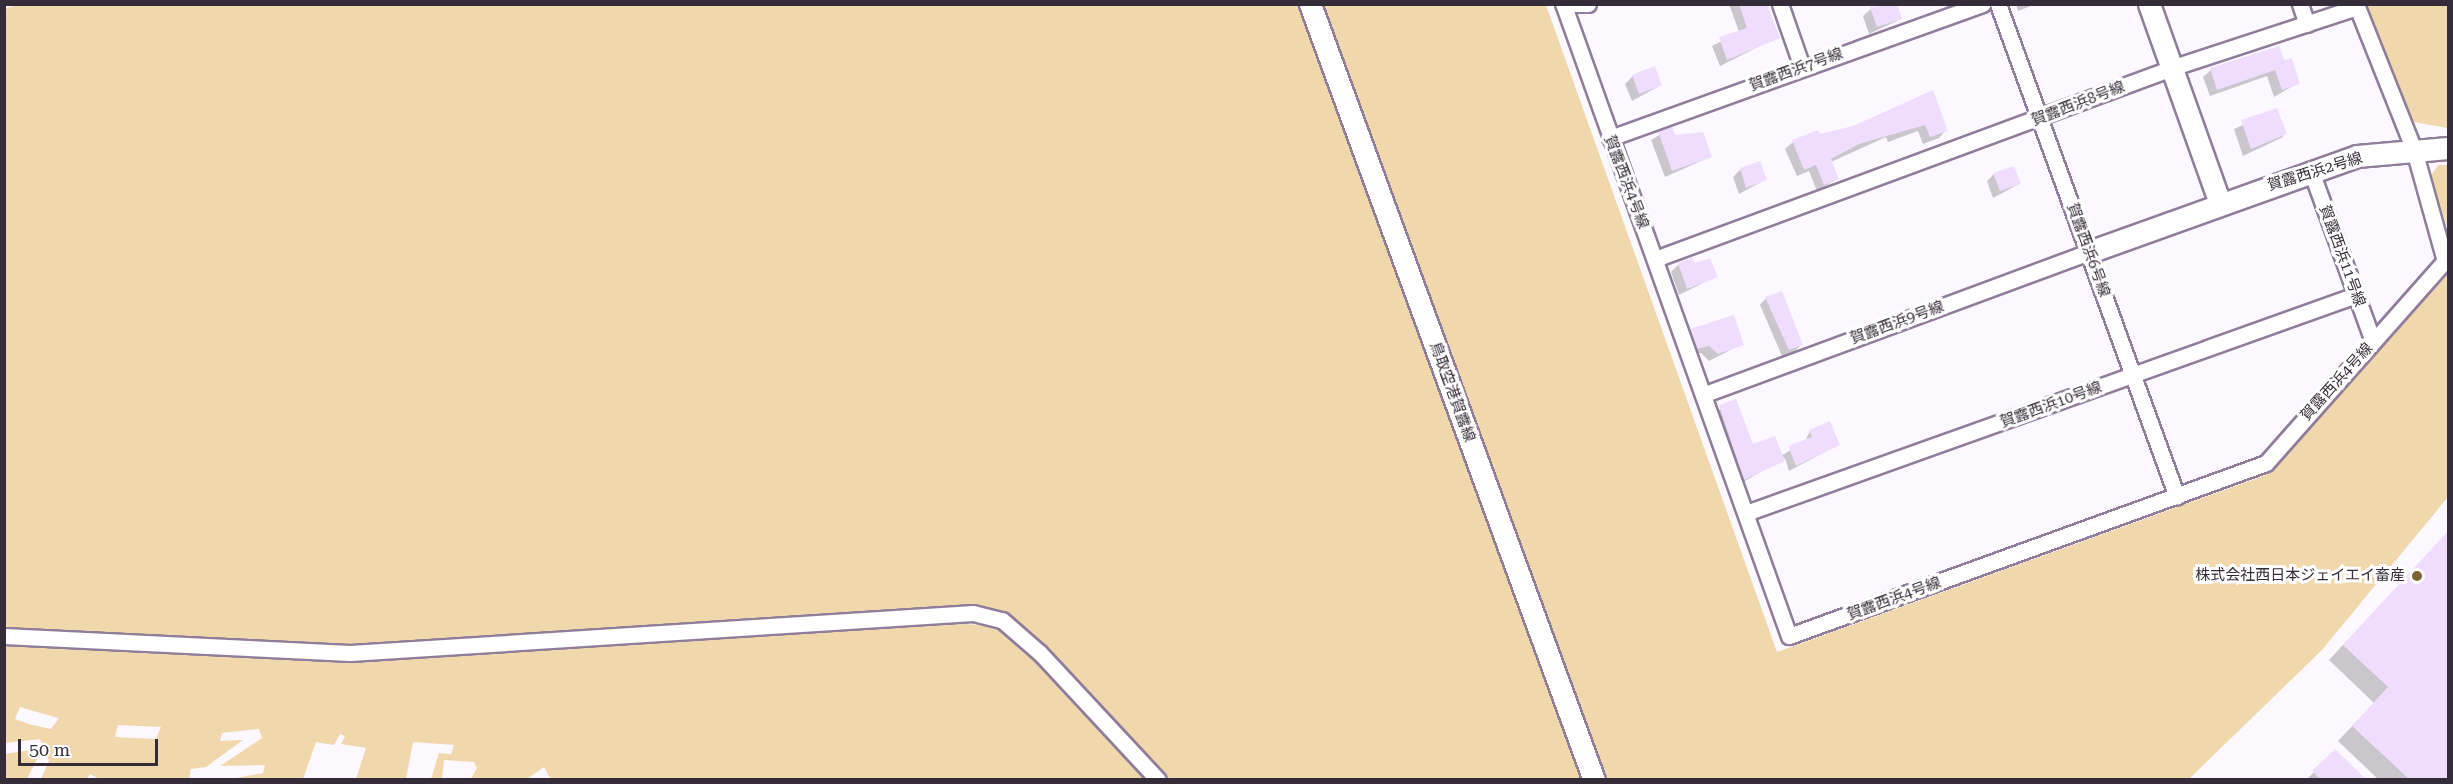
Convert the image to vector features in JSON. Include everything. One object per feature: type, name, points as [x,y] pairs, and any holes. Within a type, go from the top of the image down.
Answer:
[{"type":"main road","name":"鳥取空港賀露線","points":[[1310,4],[1594,780]]},
{"type":"main road","points":[[2149,4],[2220,202]]},
{"type":"main road","name":"賀露西浜2号線","points":[[2089,252],[2220,202],[2357,156],[2448,148]]},
{"type":"street","points":[[1564,5],[1588,4]]},
{"type":"street","points":[[1780,4],[1802,67]]},
{"type":"street","name":"賀露西浜7号線","points":[[1610,138],[1802,67],[1983,4]]},
{"type":"street","name":"賀露西浜6号線","points":[[1998,4],[2177,497]]},
{"type":"street","points":[[2300,4],[2307,24]]},
{"type":"street","name":"賀露西浜4号線","points":[[1564,5],[1610,138],[1705,394],[1789,636],[2266,463],[2445,261],[2414,150]]},
{"type":"street","name":"賀露西浜8号線","points":[[1655,259],[2172,68],[2357,7],[2414,150]]},
{"type":"street","name":"賀露西浜11号線","points":[[2311,171],[2373,341]]},
{"type":"street","name":"賀露西浜9号線","points":[[1705,394],[2089,252]]},
{"type":"street","name":"賀露西浜10号線","points":[[1746,513],[2356,295]]},
{"type":"street","points":[[4,636],[350,653],[973,613],[1002,620],[1158,780]]},
{"type":"shaded area","points":[[21,4],[1546,5],[1777,652],[2266,475],[2448,274],[2448,497],[2322,650],[2189,779],[1170,779],[1031,635],[1005,616],[956,607],[340,646],[5,629],[4,9]]},
{"type":"shaded area","points":[[2367,5],[2448,5],[2448,128],[2408,121]]},
{"type":"shaded area","points":[[2438,165],[2448,165],[2448,229],[2430,177]]},
{"type":"shaded area","points":[[956,623],[996,627],[1020,644],[1146,779],[551,780],[544,767],[527,779],[470,780],[477,768],[474,762],[444,760],[442,779],[431,779],[439,753],[451,754],[454,745],[413,742],[406,779],[356,779],[366,748],[341,744],[345,736],[340,734],[334,745],[316,742],[303,779],[232,779],[263,773],[265,765],[220,766],[262,738],[259,729],[222,733],[220,741],[243,740],[206,767],[191,769],[189,779],[99,779],[90,774],[87,779],[41,779],[49,761],[40,739],[5,743],[4,643],[336,661]],"holes":[[[20,707],[58,718],[59,718],[51,729],[29,724],[15,719]],[[118,725],[161,727],[156,739],[115,737]]]},
{"type":"shaded area","points":[[31,750],[37,759],[27,779],[5,779],[5,754]]},
{"type":"building","points":[[1739,4],[1767,4],[1780,38],[1727,60],[1719,37],[1747,28]]},
{"type":"building","points":[[1897,4],[1902,19],[1877,27],[1870,7]]},
{"type":"building","points":[[2279,46],[2284,60],[2292,58],[2300,84],[2282,90],[2275,70],[2217,90],[2210,68]]},
{"type":"building","points":[[1655,66],[1662,85],[1639,94],[1632,75]]},
{"type":"building","points":[[1933,90],[1948,131],[1930,137],[1925,125],[1859,144],[1831,159],[1839,179],[1824,185],[1816,165],[1804,170],[1792,140],[1818,130],[1820,134],[1853,126]]},
{"type":"building","points":[[2277,108],[2287,134],[2251,149],[2241,120]]},
{"type":"building","points":[[1672,126],[1675,135],[1703,132],[1712,157],[1672,171],[1658,131]]},
{"type":"building","points":[[1760,161],[1767,180],[1746,188],[1740,168]]},
{"type":"building","points":[[2014,166],[2021,184],[2000,191],[1993,173]]},
{"type":"building","points":[[1692,258],[1695,263],[1710,258],[1718,277],[1687,289],[1678,263]]},
{"type":"building","points":[[1782,291],[1803,345],[1789,350],[1765,297]]},
{"type":"building","points":[[1734,315],[1744,345],[1718,354],[1709,346],[1697,349],[1690,329]]},
{"type":"building","points":[[1736,399],[1753,444],[1775,436],[1785,461],[1744,480],[1719,405]]},
{"type":"building","points":[[1830,421],[1840,445],[1796,466],[1788,446],[1812,437],[1809,430]]},
{"type":"building","points":[[2448,531],[2448,780],[2410,780],[2352,726],[2388,687],[2343,645]]},
{"type":"building","points":[[2335,749],[2367,780],[2321,780],[2312,771]]},
{"type":"place","name":"株式会社西日本ジェイエイ畜産","points":[[2417,576]]}]
